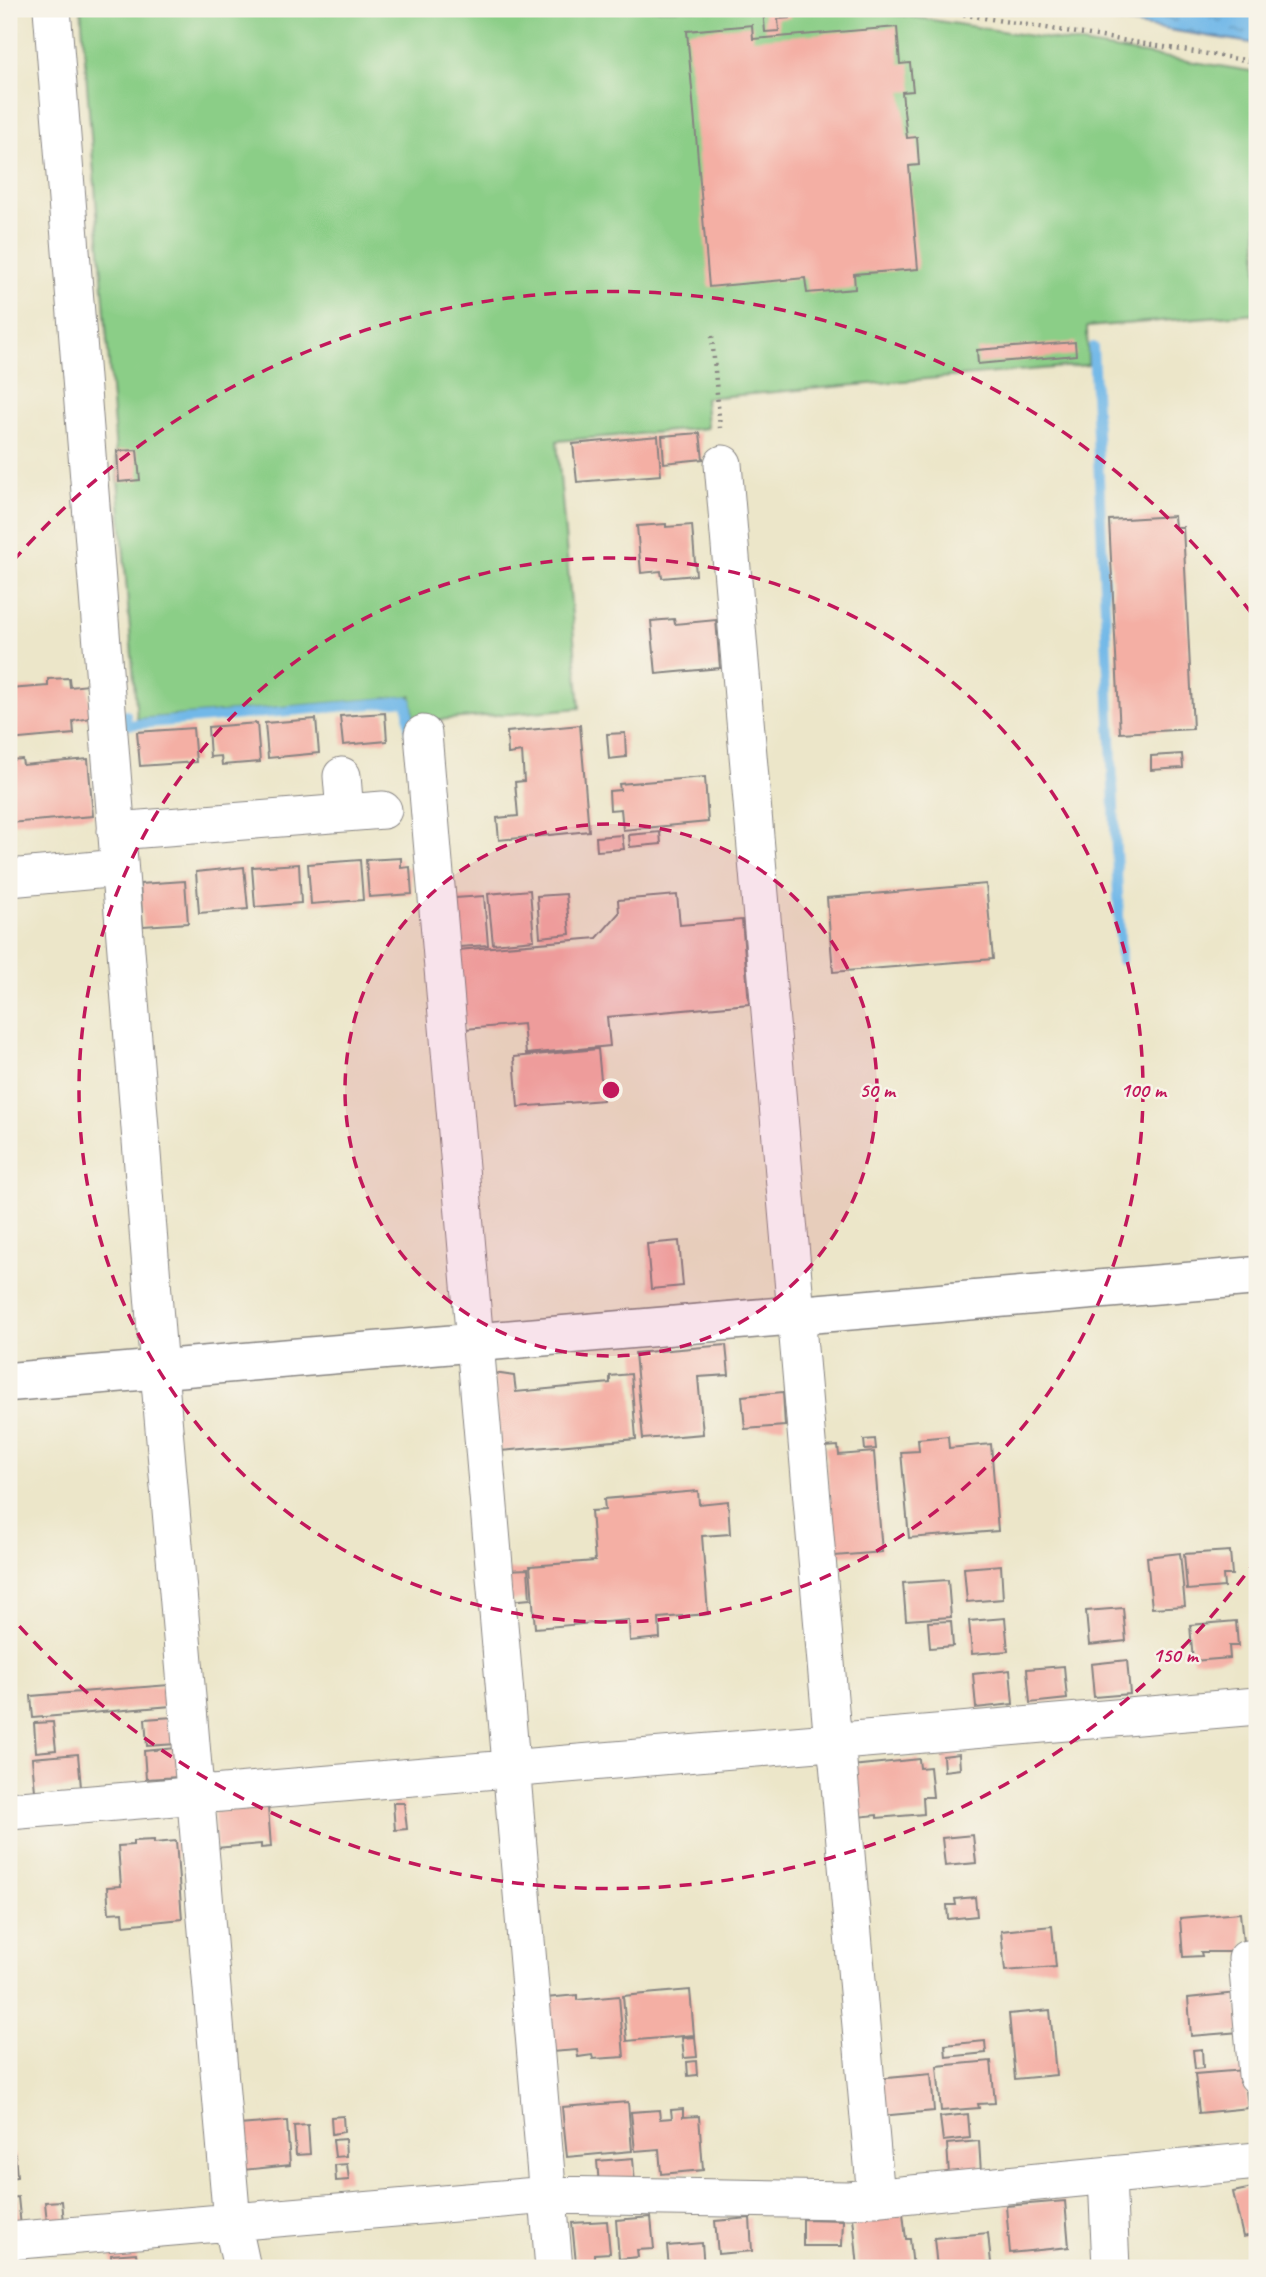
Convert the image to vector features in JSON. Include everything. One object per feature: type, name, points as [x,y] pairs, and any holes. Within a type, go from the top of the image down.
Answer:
[{"type":"street","points":[[52,9],[159,1370],[232,2222],[242,2268]]},
{"type":"street","points":[[723,464],[831,1721],[838,1762],[876,2197]]},
{"type":"street","points":[[423,734],[554,2268]]},
{"type":"street","points":[[342,776],[345,813]]},
{"type":"street","points":[[116,831],[383,810]]},
{"type":"street","points":[[9,878],[119,868]]},
{"type":"street","points":[[9,1382],[1257,1276]]},
{"type":"street","points":[[9,1811],[1257,1706]]},
{"type":"street","points":[[1247,1959],[1257,2075]]},
{"type":"street","points":[[28,2249],[232,2222],[548,2195],[849,2200],[1257,2161]]},
{"type":"street","points":[[1107,2176],[1111,2268]]},
{"type":"path","points":[[929,9],[1257,62]]},
{"type":"path","points":[[712,336],[723,464]]},
{"type":"green space","points":[[81,9],[863,9],[1257,72],[1257,313],[1087,327],[1088,365],[705,398],[707,428],[557,441],[580,708],[414,722],[411,696],[137,719]]},
{"type":"water","points":[[1037,9],[1257,9],[1257,44]]},
{"type":"building","points":[[763,9],[789,9],[790,18],[778,19],[779,31],[765,32]]},
{"type":"building","points":[[752,25],[753,39],[897,27],[900,64],[910,63],[913,91],[902,92],[907,138],[917,137],[919,165],[909,166],[918,269],[854,274],[855,289],[807,293],[805,278],[709,287],[687,31]]},
{"type":"building","points":[[1075,342],[1076,355],[978,364],[977,350]]},
{"type":"building","points":[[700,433],[703,459],[664,463],[662,436]]},
{"type":"building","points":[[658,436],[661,475],[577,482],[573,444]]},
{"type":"building","points":[[137,450],[140,480],[119,482],[117,451]]},
{"type":"building","points":[[1174,516],[1175,527],[1183,527],[1193,729],[1120,733],[1109,520]]},
{"type":"building","points":[[666,524],[666,527],[692,525],[696,575],[662,578],[661,571],[641,573],[637,526]]},
{"type":"building","points":[[674,619],[675,624],[716,620],[720,668],[656,674],[651,621]]},
{"type":"building","points":[[69,678],[70,687],[88,685],[91,718],[73,721],[74,734],[9,740],[9,689],[48,686],[48,679]]},
{"type":"building","points":[[1257,711],[1257,758],[1254,758],[1252,712]]},
{"type":"building","points":[[385,713],[387,741],[343,745],[340,716]]},
{"type":"building","points":[[316,719],[319,753],[268,758],[265,723]]},
{"type":"building","points":[[257,723],[260,762],[222,765],[221,756],[210,757],[208,727]]},
{"type":"building","points":[[580,725],[589,831],[499,840],[497,818],[518,816],[515,782],[524,781],[522,752],[508,754],[507,732]]},
{"type":"building","points":[[193,728],[196,762],[140,766],[137,732]]},
{"type":"building","points":[[625,733],[626,757],[609,759],[607,734]]},
{"type":"building","points":[[1182,754],[1183,768],[1151,770],[1151,756]]},
{"type":"building","points":[[22,759],[23,765],[88,759],[93,816],[9,823],[9,760]]},
{"type":"building","points":[[705,777],[708,822],[623,830],[621,809],[610,810],[609,791],[620,790],[619,784]]},
{"type":"building","points":[[660,832],[661,844],[630,847],[629,835]]},
{"type":"building","points":[[622,835],[624,849],[597,851],[596,837]]},
{"type":"building","points":[[401,858],[401,868],[410,867],[412,894],[369,897],[366,860]]},
{"type":"building","points":[[360,860],[363,900],[311,904],[308,864]]},
{"type":"building","points":[[299,864],[301,903],[255,907],[252,867]]},
{"type":"building","points":[[244,867],[248,909],[199,913],[196,872]]},
{"type":"building","points":[[185,881],[188,923],[143,926],[140,884]]},
{"type":"building","points":[[986,884],[993,959],[833,972],[827,898]]},
{"type":"building","points":[[530,890],[534,940],[493,944],[488,894]]},
{"type":"building","points":[[566,894],[570,934],[540,937],[537,896]]},
{"type":"building","points":[[677,895],[680,925],[742,920],[749,1004],[607,1017],[610,1046],[526,1054],[523,1024],[465,1029],[458,950],[597,938],[619,913],[618,900]]},
{"type":"building","points":[[484,896],[488,945],[459,947],[455,898]]},
{"type":"building","points":[[598,1049],[603,1100],[518,1107],[514,1057]]},
{"type":"building","points":[[679,1241],[683,1286],[651,1289],[647,1244]]},
{"type":"building","points":[[726,1345],[729,1375],[698,1377],[703,1434],[643,1439],[635,1353]]},
{"type":"building","points":[[494,1373],[514,1376],[516,1392],[610,1383],[610,1376],[631,1374],[636,1439],[500,1451]]},
{"type":"building","points":[[783,1392],[785,1426],[745,1429],[742,1396]]},
{"type":"building","points":[[948,1436],[949,1448],[991,1444],[998,1531],[909,1538],[901,1452],[919,1451],[918,1439]]},
{"type":"building","points":[[875,1439],[876,1449],[865,1450],[864,1440]]},
{"type":"building","points":[[838,1446],[839,1455],[874,1452],[882,1552],[835,1556],[825,1447]]},
{"type":"building","points":[[698,1491],[699,1504],[728,1501],[730,1534],[702,1536],[708,1614],[659,1618],[660,1638],[630,1641],[629,1620],[535,1628],[530,1566],[595,1561],[591,1511],[605,1510],[604,1499]]},
{"type":"building","points":[[1251,1548],[1257,1548],[1257,1573],[1253,1573]]},
{"type":"building","points":[[1230,1551],[1232,1575],[1223,1575],[1224,1587],[1187,1590],[1184,1554]]},
{"type":"building","points":[[1180,1553],[1185,1606],[1152,1608],[1147,1557]]},
{"type":"building","points":[[1001,1565],[1003,1599],[967,1602],[964,1568]]},
{"type":"building","points":[[528,1569],[530,1599],[509,1601],[506,1570]]},
{"type":"building","points":[[948,1580],[951,1617],[906,1620],[903,1583]]},
{"type":"building","points":[[1123,1608],[1126,1641],[1089,1645],[1086,1611]]},
{"type":"building","points":[[1005,1618],[1008,1651],[972,1654],[969,1621]]},
{"type":"building","points":[[951,1621],[953,1646],[930,1648],[928,1622]]},
{"type":"building","points":[[1236,1621],[1238,1646],[1229,1646],[1230,1658],[1193,1661],[1190,1625]]},
{"type":"building","points":[[1127,1660],[1130,1694],[1094,1697],[1091,1664]]},
{"type":"building","points":[[1064,1666],[1067,1699],[1030,1703],[1027,1669]]},
{"type":"building","points":[[1010,1670],[1013,1704],[976,1708],[973,1674]]},
{"type":"building","points":[[169,1685],[171,1706],[33,1718],[31,1696]]},
{"type":"building","points":[[173,1717],[176,1744],[147,1746],[145,1719]]},
{"type":"building","points":[[53,1722],[56,1750],[36,1752],[34,1723]]},
{"type":"building","points":[[176,1748],[179,1777],[146,1779],[144,1751]]},
{"type":"building","points":[[78,1754],[81,1787],[35,1791],[32,1758]]},
{"type":"building","points":[[959,1754],[960,1769],[944,1771],[943,1756]]},
{"type":"building","points":[[919,1759],[920,1768],[930,1767],[933,1797],[923,1797],[924,1814],[857,1817],[852,1766]]},
{"type":"building","points":[[393,1803],[404,1803],[407,1829],[395,1830]]},
{"type":"building","points":[[268,1807],[271,1847],[261,1848],[261,1844],[216,1848],[214,1812]]},
{"type":"building","points":[[973,1835],[976,1863],[945,1866],[942,1838]]},
{"type":"building","points":[[154,1840],[154,1843],[176,1841],[182,1919],[124,1925],[123,1912],[109,1913],[107,1887],[121,1886],[118,1846],[133,1845],[133,1841]]},
{"type":"building","points":[[975,1897],[977,1916],[948,1919],[947,1905],[956,1905],[955,1899]]},
{"type":"building","points":[[1240,1913],[1244,1952],[1201,1952],[1202,1956],[1183,1957],[1180,1918]]},
{"type":"building","points":[[1052,1926],[1056,1967],[1005,1971],[1001,1931]]},
{"type":"building","points":[[690,1990],[694,2035],[627,2041],[623,1996]]},
{"type":"building","points":[[1237,1993],[1240,2032],[1191,2036],[1188,1998]]},
{"type":"building","points":[[577,1995],[577,2000],[619,1996],[624,2057],[593,2059],[592,2055],[578,2057],[577,2050],[551,2052],[546,1998]]},
{"type":"building","points":[[1050,2010],[1056,2075],[1015,2079],[1009,2014]]},
{"type":"building","points":[[695,2037],[697,2057],[684,2058],[682,2038]]},
{"type":"building","points":[[985,2041],[986,2053],[946,2057],[945,2045]]},
{"type":"building","points":[[1202,2049],[1203,2068],[1195,2069],[1193,2050]]},
{"type":"building","points":[[696,2061],[697,2075],[688,2076],[687,2062]]},
{"type":"building","points":[[991,2061],[995,2103],[978,2104],[979,2108],[941,2111],[937,2066]]},
{"type":"building","points":[[1244,2070],[1248,2108],[1199,2113],[1195,2074]]},
{"type":"building","points":[[931,2074],[934,2111],[880,2116],[877,2079]]},
{"type":"building","points":[[628,2102],[632,2151],[567,2157],[562,2107]]},
{"type":"building","points":[[683,2109],[683,2117],[699,2116],[703,2170],[661,2174],[659,2149],[635,2151],[631,2112],[659,2110],[660,2119],[672,2118],[671,2110]]},
{"type":"building","points":[[968,2114],[970,2138],[943,2141],[940,2117]]},
{"type":"building","points":[[343,2116],[344,2132],[332,2134],[331,2117]]},
{"type":"building","points":[[287,2121],[290,2165],[243,2170],[239,2125]]},
{"type":"building","points":[[308,2125],[310,2154],[296,2155],[294,2126]]},
{"type":"building","points":[[345,2139],[346,2156],[335,2157],[333,2140]]},
{"type":"building","points":[[979,2141],[981,2173],[949,2175],[947,2144]]},
{"type":"building","points":[[15,2154],[17,2177],[9,2178],[9,2155]]},
{"type":"building","points":[[633,2158],[635,2185],[599,2185],[597,2161]]},
{"type":"building","points":[[347,2164],[349,2180],[336,2181],[335,2165]]},
{"type":"building","points":[[1257,2187],[1257,2234],[1243,2237],[1233,2192]]},
{"type":"building","points":[[18,2197],[21,2227],[9,2228],[9,2198]]},
{"type":"building","points":[[62,2201],[64,2222],[47,2223],[45,2202]]},
{"type":"building","points":[[1065,2201],[1069,2247],[1010,2253],[1006,2206]]},
{"type":"building","points":[[903,2213],[906,2239],[910,2239],[913,2268],[858,2268],[853,2217]]},
{"type":"building","points":[[651,2217],[654,2249],[637,2250],[638,2257],[619,2259],[616,2220]]},
{"type":"building","points":[[750,2218],[752,2251],[718,2254],[715,2221]]},
{"type":"building","points":[[803,2219],[843,2220],[842,2246],[803,2246]]},
{"type":"building","points":[[607,2221],[610,2253],[594,2254],[594,2261],[576,2263],[572,2223]]},
{"type":"building","points":[[988,2233],[991,2263],[973,2264],[973,2268],[937,2268],[934,2238]]},
{"type":"building","points":[[702,2243],[704,2268],[669,2268],[667,2246]]},
{"type":"building","points":[[136,2253],[138,2268],[112,2268],[111,2255]]},
{"type":"waterway","points":[[1093,347],[1121,960]]},
{"type":"waterway","points":[[126,714],[126,725],[407,701],[410,735]]}]
